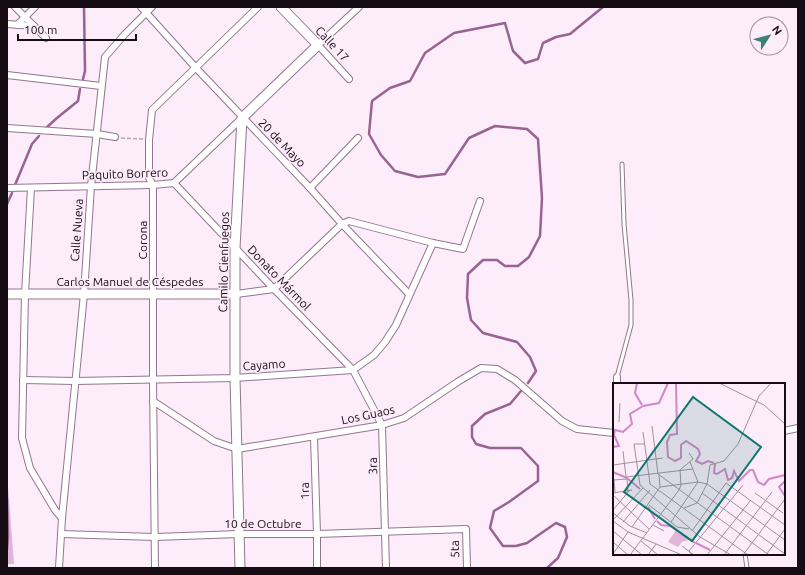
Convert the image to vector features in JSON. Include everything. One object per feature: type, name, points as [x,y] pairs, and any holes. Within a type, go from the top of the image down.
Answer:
[{"type":"street","points":[[15,7],[46,38]]},
{"type":"street","points":[[17,25],[35,7]]},
{"type":"street","name":"20 de Mayo","points":[[142,7],[242,118],[409,294]]},
{"type":"street","name":"Calle Nueva","points":[[59,568],[62,518],[84,294],[91,186],[105,58],[125,34],[152,7]]},
{"type":"street","name":"Corona","points":[[155,568],[153,185],[149,178],[149,140],[152,110],[258,7]]},
{"type":"street","name":"Calle 17","points":[[281,7],[349,79]]},
{"type":"street","points":[[242,118],[359,7]]},
{"type":"street","points":[[7,24],[34,26]]},
{"type":"street","points":[[7,75],[101,86]]},
{"type":"street","name":"Paquito Borrero","points":[[7,188],[153,185],[174,183],[242,118]]},
{"type":"street","name":"Camilo Cienfuegos","points":[[240,568],[235,378],[235,248],[242,118]]},
{"type":"street","points":[[7,128],[97,134],[115,137]]},
{"type":"street","points":[[310,188],[358,138]]},
{"type":"street","name":"Donato Mármol","points":[[174,183],[353,370]]},
{"type":"street","points":[[31,188],[25,294],[22,438],[30,468],[55,510],[62,518]]},
{"type":"street","points":[[274,289],[342,224],[349,221],[433,243],[463,249],[480,201]]},
{"type":"street","points":[[353,370],[374,355],[386,342],[396,325],[433,243]]},
{"type":"street","name":"Carlos Manuel de Céspedes","points":[[7,294],[236,294],[274,289]]},
{"type":"street","name":"Los Guaos","points":[[237,449],[382,425],[404,418],[481,368],[497,369],[515,380],[562,421],[577,429],[613,432]]},
{"type":"street","name":"Cayamo","points":[[24,380],[75,381],[235,378],[353,370]]},
{"type":"street","name":"3ra","points":[[353,370],[382,425],[386,568]]},
{"type":"street","points":[[617,377],[617,383]]},
{"type":"street","points":[[153,401],[214,440],[237,449]]},
{"type":"street","points":[[785,431],[798,428]]},
{"type":"street","name":"1ra","points":[[314,437],[317,568]]},
{"type":"street","name":"10 de Octubre","points":[[61,534],[154,537],[466,529]]},
{"type":"street","name":"5ta","points":[[466,529],[467,568]]},
{"type":"lane","points":[[617,377],[631,325],[631,300],[624,224],[622,164]]},
{"type":"lane","points":[[745,555],[747,568]]},
{"type":"path","points":[[115,137],[149,140]]},
{"type":"shaded area","points":[[7,480],[8,486],[14,564],[7,564]]},
{"type":"waterway","points":[[83,79],[85,71],[84,7]]},
{"type":"waterway","points":[[528,383],[536,371],[530,357],[517,342],[483,333],[471,320],[467,298],[468,274],[483,260],[497,260],[505,266],[518,266],[529,257],[540,236],[542,198],[538,139],[527,129],[495,126],[469,138],[445,174],[418,177],[395,171],[381,155],[369,134],[372,101],[390,88],[410,81],[425,53],[454,33],[505,23],[513,51],[525,63],[538,59],[543,43],[556,37],[570,34],[603,7]]},
{"type":"waterway","points":[[46,128],[78,101],[80,89]]},
{"type":"waterway","points":[[15,185],[32,144],[39,136]]},
{"type":"waterway","points":[[7,204],[12,193]]},
{"type":"waterway","points":[[521,391],[510,404],[485,414],[472,426],[472,437],[476,444],[490,448],[521,448],[538,466],[538,481],[494,511],[490,528],[503,546],[516,546],[527,543],[556,523],[565,527],[567,537],[558,558],[547,568]]},
{"type":"waterway","points":[[7,499],[7,550]]}]
